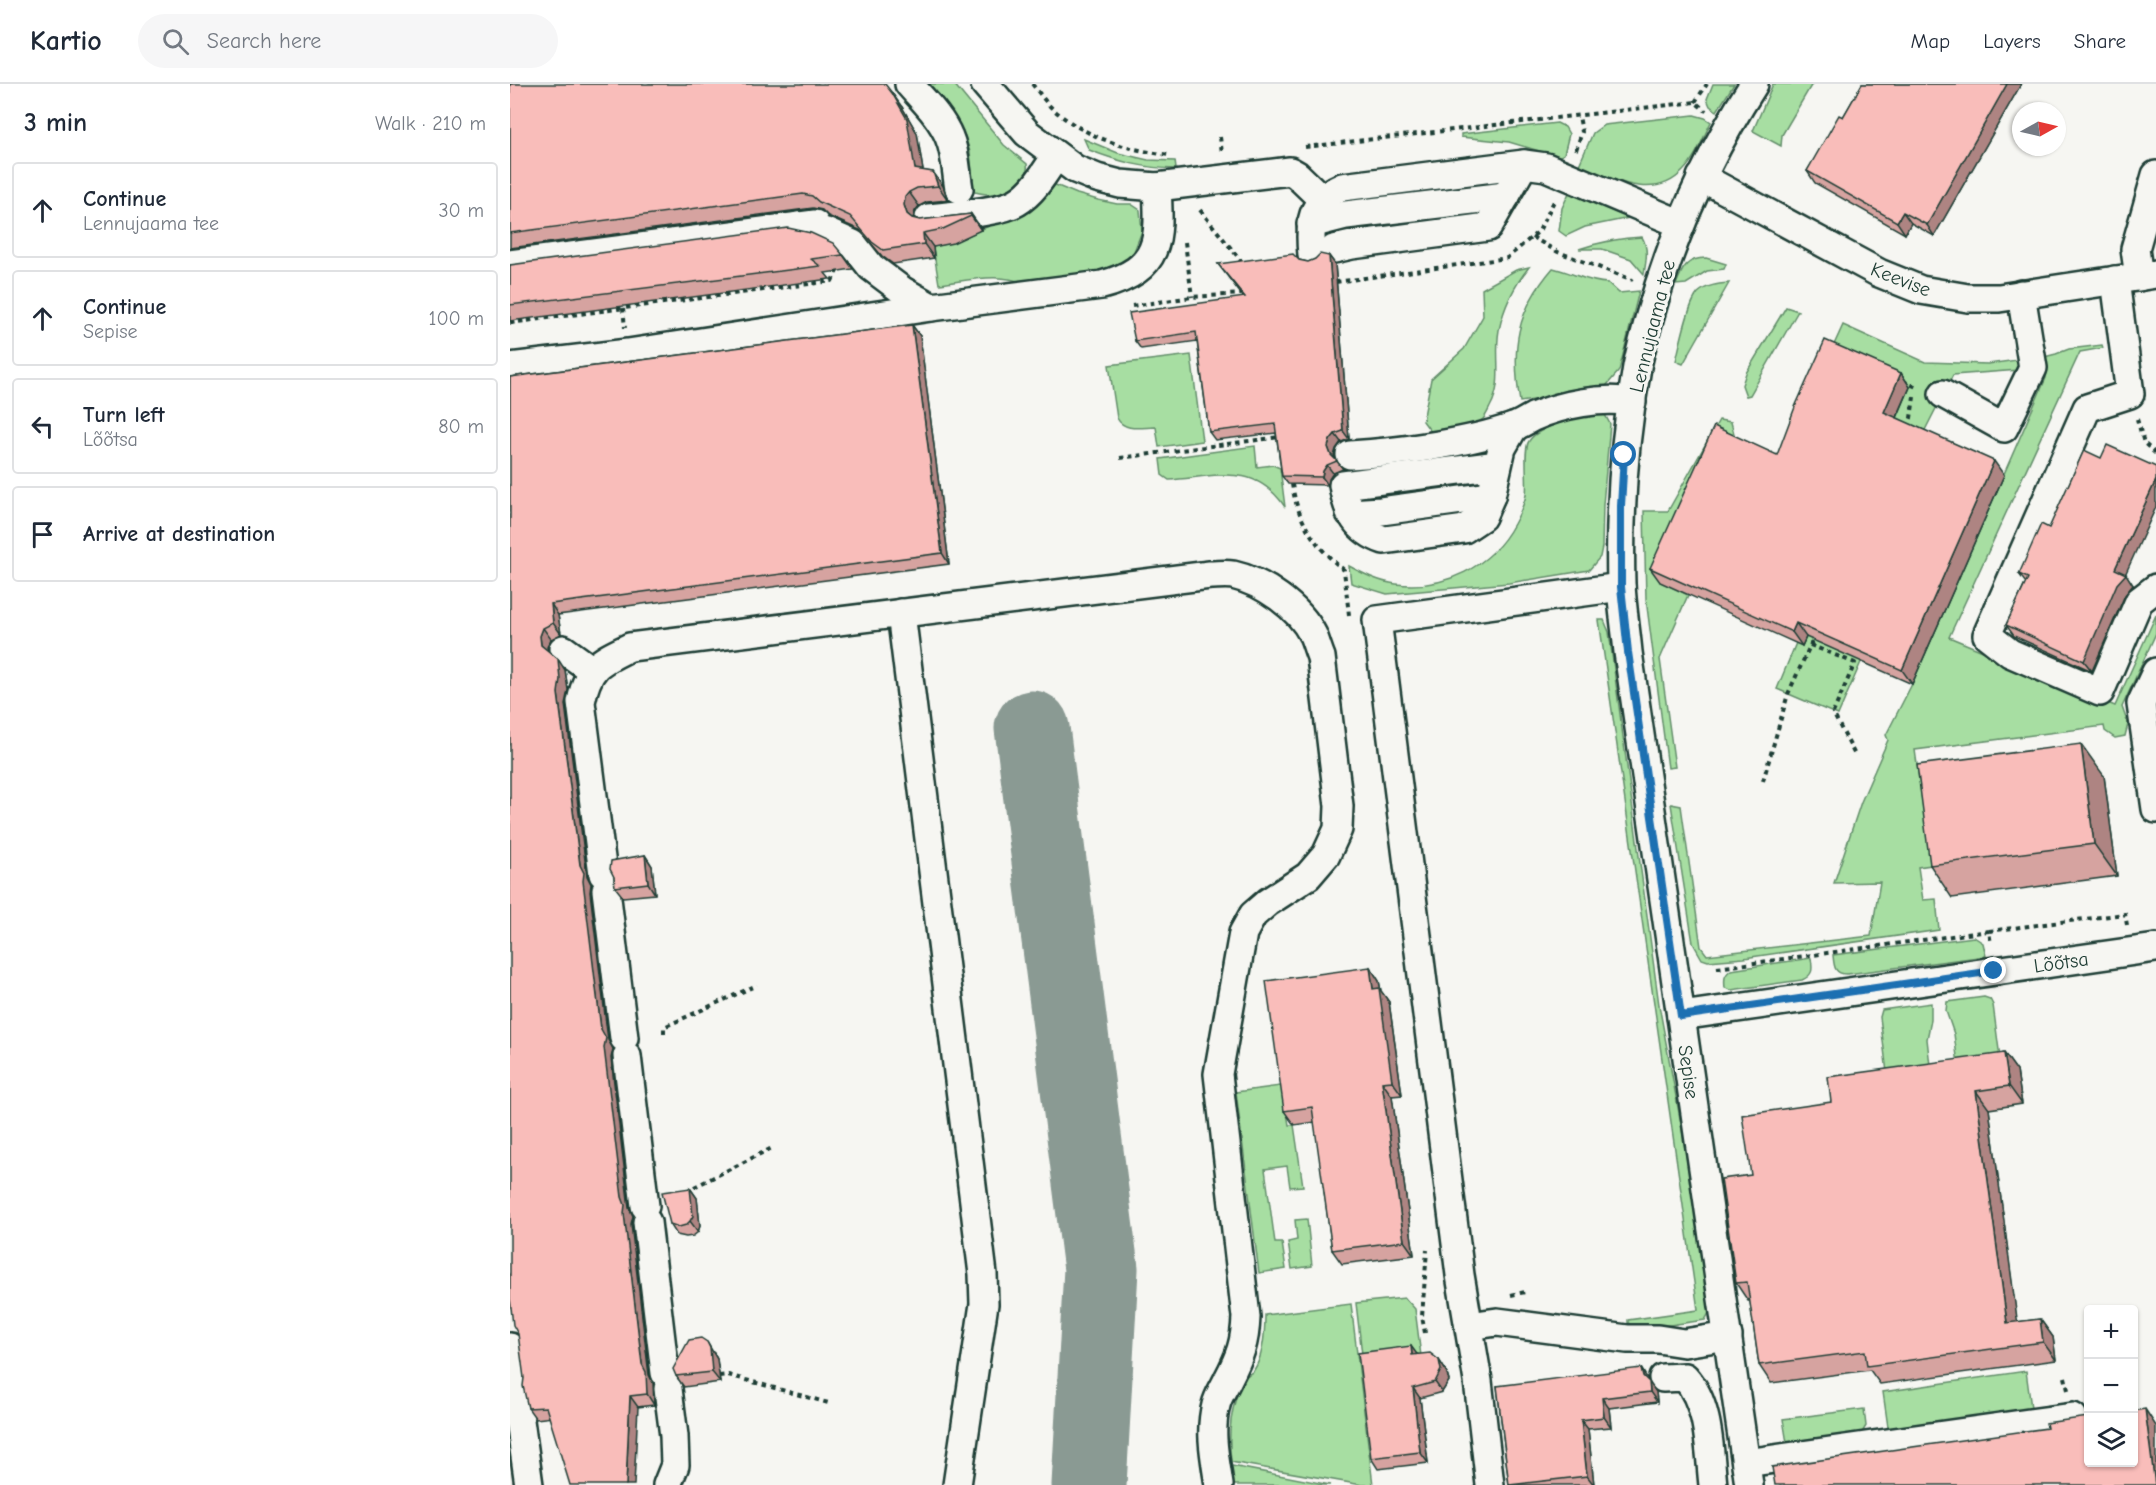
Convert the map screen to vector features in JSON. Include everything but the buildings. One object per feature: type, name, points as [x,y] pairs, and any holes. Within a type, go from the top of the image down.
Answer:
[{"type":"street","points":[[909,84],[949,136],[959,189]]},
{"type":"street","points":[[985,84],[1027,133],[1075,169],[1097,177],[1120,184],[1157,187],[1290,171],[1322,199]]},
{"type":"street","name":"Lennujaama tee","points":[[1621,587],[1621,506],[1624,455],[1637,366],[1658,288],[1681,224],[1701,177],[1754,84]]},
{"type":"street","points":[[929,218],[1003,208],[1016,202],[1039,181],[1056,156]]},
{"type":"street","points":[[1524,164],[1488,227],[1352,245],[1323,252],[1311,224],[1322,199],[1330,192],[1342,187],[1524,164],[1546,167],[1681,224]]},
{"type":"street","points":[[2156,175],[2135,249],[2137,277],[2130,394],[2087,408],[1987,634],[2010,653],[2100,692],[2139,601],[2156,588]]},
{"type":"street","name":"Keevise","points":[[1701,177],[1879,273],[1921,290],[1968,298],[1999,298],[2137,277]]},
{"type":"street","points":[[510,367],[628,353],[1102,285],[1122,280],[1135,273],[1147,261],[1154,249],[1158,232],[1157,187]]},
{"type":"street","points":[[1311,224],[1346,215],[1506,196]]},
{"type":"street","points":[[510,264],[798,226],[847,232],[933,292],[946,295],[997,289],[1023,296]]},
{"type":"street","points":[[847,232],[871,267],[931,308]]},
{"type":"street","points":[[1943,394],[2004,428],[2033,368],[2021,294]]},
{"type":"street","points":[[1350,455],[1454,442],[1514,427],[1556,409],[1617,399],[1632,402]]},
{"type":"street","points":[[1498,465],[1343,485],[1350,513],[1491,496],[1502,448],[1514,427]]},
{"type":"street","points":[[667,1485],[675,1465],[674,1436],[582,702],[585,684],[592,670],[606,659],[630,647],[1210,575],[1232,575],[1256,584],[1276,596],[1298,614],[1312,633],[1321,657],[1339,806],[1338,829],[1326,855],[1308,876],[1268,902],[1253,915],[1243,933],[1218,1074],[1246,1317],[1245,1339],[1237,1361],[1216,1402],[1213,1440],[1219,1485]]},
{"type":"street","points":[[1490,1485],[1478,1381],[1460,1275],[1377,620],[1621,587]]},
{"type":"street","name":"Sepise","points":[[1621,587],[1635,698],[1748,1474]]},
{"type":"street","points":[[901,613],[984,1274],[984,1304],[957,1485]]},
{"type":"street","points":[[563,649],[592,670]]},
{"type":"street","points":[[2156,672],[2141,704],[2156,809]]},
{"type":"street","name":"Lõõtsa","points":[[1681,1016],[2143,950]]},
{"type":"street","points":[[1469,1326],[1497,1322],[1627,1339],[1684,1342],[1728,1336]]},
{"type":"street","points":[[510,1347],[529,1485]]},
{"type":"street","points":[[1663,1378],[1684,1377],[1693,1386],[1704,1413],[1713,1485]]},
{"type":"street","points":[[1748,1474],[2073,1417]]},
{"type":"path","points":[[1032,84],[1053,109],[1084,131],[1117,145],[1186,159],[1192,200],[1248,269]]},
{"type":"path","points":[[1294,149],[1695,102],[1707,84]]},
{"type":"path","points":[[1220,137],[1222,154]]},
{"type":"path","points":[[1213,155],[1230,156]]},
{"type":"path","points":[[1532,237],[1558,252],[1642,284]]},
{"type":"path","points":[[1185,242],[1192,297]]},
{"type":"path","points":[[510,323],[832,281],[839,267],[831,264]]},
{"type":"path","points":[[1127,306],[1192,297],[1241,294]]},
{"type":"path","points":[[1897,378],[1916,387],[1911,418],[1906,428]]},
{"type":"path","points":[[2130,394],[2144,443],[2156,454]]},
{"type":"path","points":[[1120,458],[1281,436]]},
{"type":"path","points":[[1763,781],[1788,694],[1815,634]]},
{"type":"path","points":[[1810,645],[1855,663],[1833,713],[1856,755]]},
{"type":"path","points":[[1717,968],[2126,914],[2143,950]]},
{"type":"path","points":[[1989,931],[1992,954]]},
{"type":"path","points":[[664,1033],[663,1027],[757,985]]},
{"type":"path","points":[[685,1200],[685,1192],[774,1147]]},
{"type":"path","points":[[719,1376],[728,1375],[832,1404]]},
{"type":"green space","points":[[918,84],[954,84],[1004,145],[1027,164],[1022,180],[1000,193],[974,192],[970,152],[965,136],[923,86]]},
{"type":"green space","points":[[1713,84],[1734,84],[1717,111],[1710,106],[1707,99]]},
{"type":"green space","points":[[1773,84],[1812,84],[1782,135],[1781,146],[1753,131]]},
{"type":"green space","points":[[1694,115],[1711,122],[1692,160],[1671,180],[1645,187],[1632,185],[1579,165],[1593,133],[1604,125]]},
{"type":"green space","points":[[1557,123],[1565,127],[1569,134],[1564,154],[1559,157],[1509,142],[1461,137],[1461,134]]},
{"type":"green space","points":[[1084,139],[1118,153],[1148,160],[1175,161],[1176,169],[1142,166],[1111,158],[1089,150]]},
{"type":"green space","points":[[1053,184],[1098,200],[1131,204],[1140,210],[1142,231],[1133,254],[1114,273],[1033,287],[1022,282],[999,278],[939,284],[933,247],[1024,215],[1036,206]]},
{"type":"green space","points":[[1569,193],[1629,218],[1585,227],[1566,236],[1559,231],[1562,208]]},
{"type":"green space","points":[[1642,237],[1646,251],[1644,274],[1631,259],[1602,249],[1579,249],[1625,238]]},
{"type":"green space","points":[[1706,258],[1726,264],[1724,269],[1707,271],[1686,284],[1676,285],[1686,265],[1694,260]]},
{"type":"green space","points":[[1529,267],[1510,297],[1501,321],[1498,340],[1497,388],[1486,415],[1472,425],[1434,436],[1423,421],[1431,379],[1464,349],[1483,316],[1482,289],[1516,270]]},
{"type":"green space","points":[[1553,268],[1608,283],[1619,293],[1639,291],[1619,371],[1606,386],[1593,391],[1520,402],[1516,364],[1519,331],[1531,299]]},
{"type":"green space","points":[[1729,283],[1683,364],[1676,361],[1694,298],[1701,290],[1717,284]]},
{"type":"green space","points":[[1786,307],[1798,311],[1750,395],[1746,396],[1742,385],[1746,373]]},
{"type":"green space","points":[[1843,325],[1925,362],[1988,364],[2017,360],[2019,370],[1953,375],[1921,438],[1861,662],[1838,715],[1777,689],[1796,643],[1802,645],[1864,506],[1832,349]]},
{"type":"green space","points":[[2102,345],[2103,348],[2080,352],[1949,637],[2115,706],[2156,615],[2156,633],[2122,707],[2128,724],[2125,736],[2115,738],[2105,731],[2104,726],[1915,750],[1931,865],[1918,867],[1923,900],[1936,899],[1939,930],[1744,958],[1708,961],[1702,959],[1693,943],[1671,804],[1681,806],[1701,947],[1707,955],[1871,936],[1880,882],[1834,883],[1861,802],[1888,740],[1886,735],[1912,684],[2046,378],[2044,357],[2069,349]]},
{"type":"green space","points":[[1191,355],[1202,441],[1159,447],[1156,427],[1134,428],[1120,422],[1117,418],[1109,365]]},
{"type":"green space","points":[[1595,413],[1605,415],[1610,424],[1602,547],[1600,557],[1589,570],[1509,583],[1387,594],[1351,583],[1349,566],[1384,581],[1414,585],[1448,579],[1479,563],[1504,539],[1523,506],[1526,495],[1526,451],[1529,441],[1550,427]]},
{"type":"green space","points":[[1719,420],[1731,422],[1737,446],[1660,582],[1688,595],[1660,659],[1675,767],[1668,768],[1646,599],[1644,511],[1668,511]]},
{"type":"green space","points":[[1255,446],[1257,467],[1273,465],[1280,468],[1285,507],[1273,493],[1247,477],[1218,475],[1169,480],[1162,475],[1160,459]]},
{"type":"green space","points":[[1599,620],[1604,620],[1609,632],[1659,1005],[1682,1129],[1710,1311],[1705,1320],[1641,1329],[1628,1323],[1628,1320],[1698,1310]]},
{"type":"green space","points":[[1974,937],[1983,943],[1986,956],[1847,974],[1839,973],[1834,963],[1833,955]]},
{"type":"green space","points":[[1811,958],[1811,972],[1802,980],[1731,990],[1725,988],[1725,978],[1731,970]]},
{"type":"green space","points":[[1984,997],[1990,999],[1993,1005],[2002,1073],[1960,1079],[1954,1034],[1946,1011],[1947,1002]]},
{"type":"green space","points":[[1931,1003],[1931,1020],[1927,1039],[1932,1083],[1889,1088],[1880,1017],[1882,1010]]},
{"type":"green space","points":[[1288,1085],[1286,1107],[1289,1125],[1294,1125],[1303,1186],[1290,1187],[1287,1166],[1265,1169],[1275,1243],[1282,1243],[1286,1269],[1259,1273],[1236,1092]]},
{"type":"green space","points":[[1307,1219],[1312,1266],[1292,1269],[1288,1242],[1297,1240],[1295,1220]]},
{"type":"green space","points":[[1405,1298],[1415,1309],[1421,1356],[1363,1363],[1356,1303]]},
{"type":"green space","points":[[1351,1304],[1373,1485],[1231,1462],[1230,1430],[1233,1409],[1244,1379],[1254,1370],[1260,1357],[1265,1315]]},
{"type":"green space","points":[[2026,1371],[2032,1415],[1889,1434],[1883,1392]]},
{"type":"green space","points":[[1864,1409],[1866,1426],[1858,1439],[1788,1449],[1783,1419]]},
{"type":"green space","points":[[1232,1466],[1330,1485],[1234,1485]]},
{"type":"taxiway","points":[[1032,728],[1101,1269],[1089,1485]]},
{"type":"route","points":[[1624,455],[1621,506],[1621,587],[1628,652],[1681,1016],[1994,971]]}]
